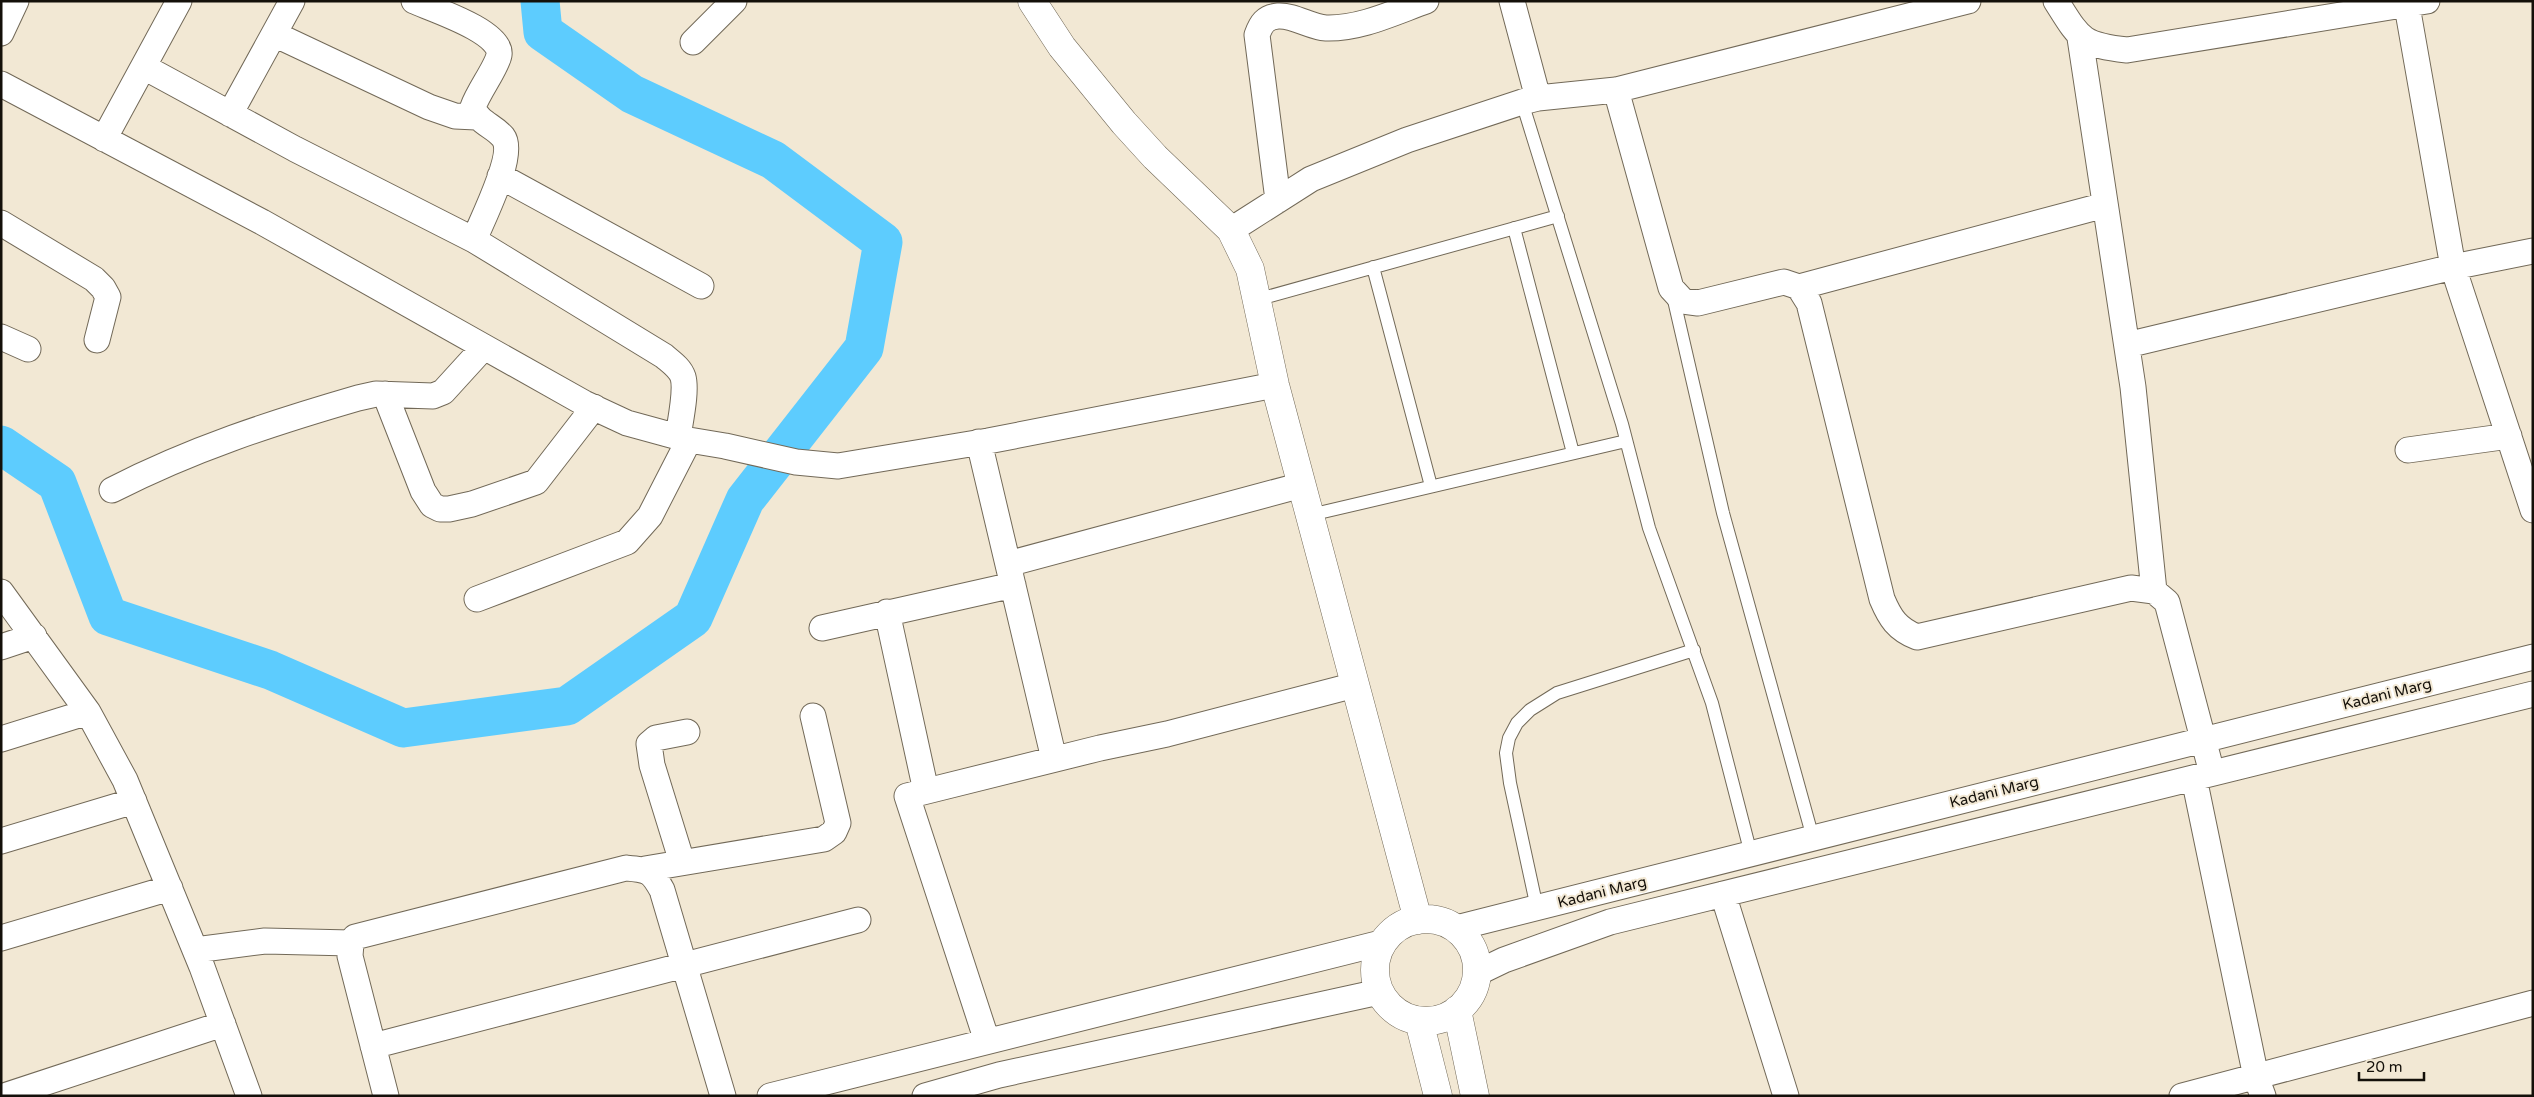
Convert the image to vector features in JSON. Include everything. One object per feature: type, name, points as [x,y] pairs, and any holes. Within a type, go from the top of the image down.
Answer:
[{"type":"street","points":[[1,33],[16,1]]},
{"type":"street","points":[[104,139],[179,1]]},
{"type":"street","points":[[230,114],[292,1]]},
{"type":"street","points":[[414,1],[487,34],[498,44],[499,55],[473,107],[476,117]]},
{"type":"street","points":[[693,42],[734,1]]},
{"type":"street","points":[[1032,1],[1062,47],[1124,123],[1231,230],[1250,269],[1275,385],[1418,920]]},
{"type":"street","points":[[1278,200],[1258,35],[1261,24],[1268,18],[1279,16],[1324,28],[1341,27],[1370,21],[1426,1]]},
{"type":"street","points":[[1512,1],[1530,100]]},
{"type":"street","points":[[1231,230],[1311,179],[1407,140],[1530,100],[1616,90],[1968,1]]},
{"type":"street","points":[[2056,1],[2080,38],[2126,345],[2154,591]]},
{"type":"street","points":[[2080,38],[2103,47],[2127,50],[2417,3],[2453,267],[2533,510]]},
{"type":"street","points":[[274,34],[429,107],[455,116],[476,117],[504,138],[507,150],[500,176],[474,240]]},
{"type":"street","points":[[144,67],[230,114],[474,240],[664,356],[676,367],[682,376],[684,385],[683,439],[650,516],[627,542],[477,599]]},
{"type":"street","points":[[1,84],[262,222],[594,408],[627,423],[683,439],[725,446],[796,462],[838,466],[979,442],[1275,385]]},
{"type":"street","points":[[1616,90],[1671,288],[1683,301],[1698,303],[1784,282],[1799,287],[2105,204]]},
{"type":"street","points":[[500,176],[701,286]]},
{"type":"street","points":[[1,224],[94,279],[103,288],[108,297],[97,340]]},
{"type":"street","points":[[2126,345],[2453,267],[2533,251]]},
{"type":"street","points":[[1799,287],[1809,304],[1882,599],[1890,618],[1902,631],[1917,637],[2131,588],[2154,591],[2167,602],[2202,740],[2203,775],[2260,1086]]},
{"type":"street","points":[[1,336],[28,349]]},
{"type":"street","points":[[112,490],[164,463],[222,440],[358,398],[385,394],[433,396],[443,392],[484,348]]},
{"type":"street","points":[[385,394],[423,491],[432,505],[440,509],[472,504],[536,482],[594,408]]},
{"type":"street","points":[[2408,450],[2508,436]]},
{"type":"street","points":[[979,442],[1054,759]]},
{"type":"street","points":[[822,628],[887,612],[1302,485]]},
{"type":"street","points":[[1,592],[88,712],[134,801],[195,950],[249,1096]]},
{"type":"street","points":[[887,612],[926,791]]},
{"type":"street","points":[[1,647],[34,636]]},
{"type":"street","name":"Kadani Marg","points":[[1456,928],[2533,657]]},
{"type":"street","points":[[987,1041],[907,796],[1054,759],[1167,734],[1355,684]]},
{"type":"street","name":"Kadani Marg","points":[[1477,973],[1504,960],[1610,922],[2533,694]]},
{"type":"street","points":[[1,740],[88,712]]},
{"type":"street","points":[[386,1096],[350,956],[350,943],[355,937],[616,870],[626,868],[645,869],[824,839],[834,832],[838,823],[813,716]]},
{"type":"street","points":[[682,862],[650,760],[649,744],[656,738],[688,732]]},
{"type":"street","points":[[1,842],[134,801]]},
{"type":"street","points":[[645,869],[654,875],[662,890],[723,1096]]},
{"type":"street","points":[[1,938],[170,888]]},
{"type":"street","points":[[1723,894],[1786,1096]]},
{"type":"street","points":[[373,1046],[858,920]]},
{"type":"street","points":[[1418,920],[1441,921],[1456,928],[1468,941],[1475,956],[1477,973],[1474,989],[1465,1004],[1452,1015],[1436,1021],[1419,1021],[1402,1016],[1389,1006],[1378,992],[1374,975],[1375,958],[1382,943],[1392,930],[1407,922],[1418,920]]},
{"type":"street","points":[[195,950],[265,941],[350,943]]},
{"type":"street","points":[[770,1096],[1382,943]]},
{"type":"street","points":[[925,1096],[999,1075],[1378,992]]},
{"type":"street","points":[[2182,1096],[2260,1086],[2533,1003]]},
{"type":"street","points":[[1457,1010],[1475,1096]]},
{"type":"street","points":[[1419,1021],[1438,1096]]},
{"type":"street","points":[[4,1096],[223,1024]]},
{"type":"lane","points":[[1530,100],[1558,216],[1626,441],[1649,528],[1712,703],[1751,854]]},
{"type":"lane","points":[[1256,300],[1558,216]]},
{"type":"lane","points":[[1514,228],[1574,453]]},
{"type":"lane","points":[[1373,267],[1431,486]]},
{"type":"lane","points":[[1671,288],[1723,513],[1814,838]]},
{"type":"lane","points":[[1310,515],[1626,441]]},
{"type":"lane","points":[[1537,908],[1510,783],[1506,753],[1509,738],[1517,723],[1530,710],[1557,693],[1694,650]]},
{"type":"waterway","points":[[1,445],[57,483],[108,616],[270,670],[403,728],[567,706],[693,618],[745,500],[864,348],[883,242],[773,160],[632,94],[543,32],[540,1]]}]
